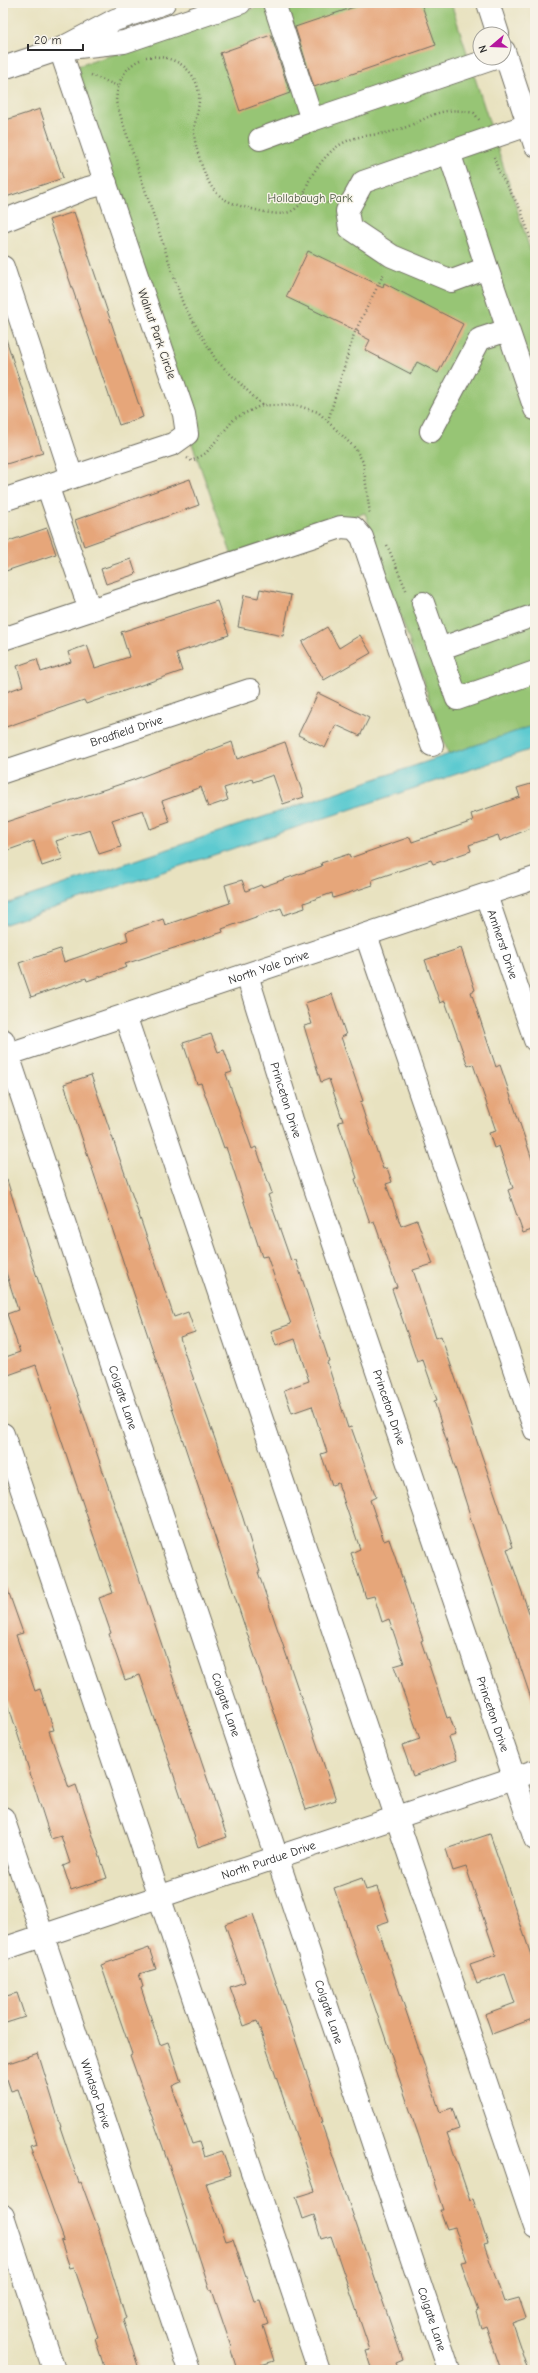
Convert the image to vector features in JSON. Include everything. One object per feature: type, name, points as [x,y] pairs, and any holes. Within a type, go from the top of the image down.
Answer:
[{"type":"street","points":[[3,68],[60,49],[116,20],[164,3]]},
{"type":"street","points":[[60,49],[124,42],[240,3]]},
{"type":"street","points":[[274,3],[312,120]]},
{"type":"street","points":[[488,3],[495,26]]},
{"type":"street","name":"Walnut Park Circle","points":[[3,500],[173,444],[187,434],[184,414],[60,49]]},
{"type":"street","points":[[260,139],[472,65]]},
{"type":"street","points":[[487,268],[452,281],[392,256],[350,228],[347,211],[364,182],[488,139],[533,131],[506,66]]},
{"type":"street","points":[[449,152],[535,409]]},
{"type":"street","points":[[3,221],[84,189],[106,183]]},
{"type":"street","points":[[3,267],[72,477]]},
{"type":"street","points":[[431,431],[480,339],[508,330]]},
{"type":"street","points":[[47,485],[90,610]]},
{"type":"street","points":[[3,639],[341,527],[354,528],[362,537],[432,745]]},
{"type":"street","points":[[423,602],[457,699],[535,672]]},
{"type":"street","points":[[439,649],[535,615]]},
{"type":"street","name":"Bradfield Drive","points":[[3,772],[250,690]]},
{"type":"street","name":"North Yale Drive","points":[[5,1050],[125,1015],[535,878]]},
{"type":"street","name":"Amherst Drive","points":[[486,895],[535,1040]]},
{"type":"street","points":[[366,935],[535,1430]]},
{"type":"street","name":"Princeton Drive","points":[[247,975],[292,1120],[535,1839]]},
{"type":"street","points":[[125,1015],[535,2227]]},
{"type":"street","name":"Colgate Lane","points":[[5,1050],[449,2370]]},
{"type":"street","points":[[3,1434],[318,2370]]},
{"type":"street","name":"North Purdue Drive","points":[[3,1949],[160,1898],[535,1771]]},
{"type":"street","name":"Windsor Drive","points":[[3,1818],[189,2370]]},
{"type":"street","points":[[3,2216],[54,2370]]},
{"type":"path","points":[[262,405],[216,360],[183,304],[116,102],[118,86],[123,74],[138,61],[156,56],[177,61],[192,74],[197,84],[199,95],[194,131],[195,144],[207,181],[213,190],[229,203],[275,215],[294,210],[301,203],[309,181],[334,149],[361,135],[393,132],[431,115],[457,109],[474,113],[488,139],[498,170],[521,210],[535,252]]},
{"type":"path","points":[[70,76],[88,74],[118,86]]},
{"type":"path","points":[[304,195],[347,211]]},
{"type":"path","points":[[328,421],[354,334],[392,256]]},
{"type":"green space","name":"Hollabaugh Park","points":[[270,3],[451,3],[535,265],[535,740],[453,767],[365,513],[232,556],[60,72]]},
{"type":"water","points":[[535,725],[535,748],[3,925],[3,905]]},
{"type":"building","points":[[366,3],[421,3],[436,45],[314,87],[295,27]]},
{"type":"building","points":[[271,35],[290,93],[240,111],[220,53]]},
{"type":"building","points":[[40,109],[63,178],[3,198],[3,121]]},
{"type":"building","points":[[74,212],[143,417],[119,425],[49,220]]},
{"type":"building","points":[[308,251],[383,287],[384,283],[463,324],[438,373],[417,362],[411,374],[365,350],[370,340],[358,334],[359,332],[286,297]]},
{"type":"building","points":[[3,339],[6,339],[43,453],[3,465]]},
{"type":"building","points":[[190,479],[199,505],[84,546],[75,520]]},
{"type":"building","points":[[47,528],[56,554],[3,572],[3,543]]},
{"type":"building","points":[[131,559],[136,574],[106,584],[101,569]]},
{"type":"building","points":[[260,589],[291,595],[283,636],[238,627],[244,595],[258,598]]},
{"type":"building","points":[[217,601],[229,635],[176,653],[182,671],[86,704],[84,700],[3,728],[3,693],[23,686],[17,666],[37,659],[41,672],[71,662],[68,652],[87,645],[95,668],[129,657],[121,632]]},
{"type":"building","points":[[327,627],[339,648],[360,635],[371,653],[324,680],[302,642]]},
{"type":"building","points":[[318,693],[369,718],[360,736],[336,725],[325,748],[298,735]]},
{"type":"building","points":[[232,742],[237,759],[285,742],[304,797],[283,804],[273,775],[253,782],[252,779],[224,788],[228,800],[208,807],[201,787],[162,801],[170,822],[150,829],[143,810],[112,820],[121,847],[99,854],[90,830],[56,841],[63,859],[42,866],[34,841],[3,852],[3,823],[133,780]]},
{"type":"building","points":[[531,784],[535,792],[535,832],[532,833],[531,828],[500,841],[498,835],[469,845],[471,851],[433,864],[431,860],[372,880],[373,885],[333,898],[332,893],[304,903],[305,908],[284,915],[281,908],[222,929],[223,932],[125,964],[127,967],[87,981],[86,978],[31,997],[19,963],[60,949],[64,962],[128,940],[126,932],[163,919],[165,925],[230,903],[225,885],[242,880],[246,891],[261,885],[262,887],[322,866],[321,863],[349,854],[350,858],[410,837],[412,842],[473,821],[471,814],[520,797],[517,788]]},
{"type":"building","points":[[461,948],[475,990],[471,992],[496,1067],[500,1065],[535,1168],[535,1229],[523,1233],[508,1190],[513,1188],[499,1146],[494,1148],[489,1133],[496,1131],[473,1064],[468,1066],[445,1001],[440,1003],[425,960]]},
{"type":"building","points":[[332,994],[346,1035],[341,1037],[363,1101],[360,1102],[383,1169],[387,1168],[392,1182],[386,1184],[401,1226],[417,1220],[433,1264],[413,1270],[436,1338],[441,1336],[513,1547],[507,1549],[535,1630],[535,1703],[533,1704],[469,1515],[434,1401],[437,1400],[423,1360],[417,1362],[392,1289],[397,1287],[374,1221],[370,1223],[355,1179],[357,1178],[338,1122],[343,1121],[329,1079],[321,1082],[304,1026],[312,1024],[305,1003]]},
{"type":"building","points":[[211,1034],[218,1052],[224,1050],[232,1072],[226,1074],[252,1149],[256,1147],[272,1193],[268,1195],[291,1261],[296,1260],[329,1361],[327,1362],[348,1428],[351,1427],[376,1497],[370,1500],[384,1541],[389,1539],[423,1640],[421,1641],[447,1718],[450,1717],[456,1735],[449,1737],[457,1760],[413,1776],[402,1745],[420,1739],[394,1666],[404,1663],[389,1619],[382,1622],[374,1596],[366,1598],[351,1553],[360,1549],[338,1483],[332,1485],[321,1454],[327,1452],[312,1406],[292,1413],[284,1390],[309,1381],[295,1339],[276,1346],[271,1331],[291,1324],[267,1256],[262,1257],[226,1147],[224,1148],[201,1083],[197,1084],[183,1043]]},
{"type":"building","points":[[91,1075],[174,1317],[188,1312],[195,1332],[180,1337],[183,1349],[242,1515],[260,1572],[258,1572],[336,1800],[306,1810],[64,1084]]},
{"type":"building","points":[[3,1180],[7,1180],[36,1274],[227,1837],[198,1847],[140,1675],[125,1680],[109,1634],[111,1633],[99,1598],[113,1593],[36,1365],[3,1377],[3,1358],[20,1352],[7,1314],[18,1310],[3,1263]]},
{"type":"building","points":[[3,1582],[5,1582],[23,1633],[16,1635],[35,1691],[40,1689],[54,1730],[49,1731],[69,1788],[76,1785],[107,1878],[71,1890],[63,1866],[70,1863],[61,1836],[51,1839],[3,1688]]},
{"type":"building","points":[[490,1834],[535,1967],[535,2018],[492,2034],[485,2014],[515,2003],[505,1974],[477,1984],[470,1964],[496,1955],[466,1867],[453,1871],[446,1849]]},
{"type":"building","points":[[362,1878],[366,1890],[377,1887],[389,1921],[377,1925],[440,2112],[452,2108],[459,2129],[447,2133],[470,2200],[473,2199],[488,2243],[484,2244],[504,2302],[519,2298],[526,2318],[512,2323],[528,2370],[501,2370],[486,2326],[481,2328],[476,2312],[478,2311],[461,2262],[467,2261],[455,2227],[447,2229],[440,2210],[443,2210],[425,2154],[334,1888]]},
{"type":"building","points":[[253,1914],[323,2122],[321,2122],[403,2360],[396,2363],[399,2370],[372,2370],[366,2351],[370,2350],[331,2236],[321,2239],[314,2215],[303,2219],[296,2197],[315,2191],[257,2021],[244,2026],[230,1987],[245,1982],[225,1924]]},
{"type":"building","points":[[149,1948],[156,1969],[139,1974],[143,1987],[141,1988],[160,2045],[168,2042],[181,2082],[172,2086],[192,2144],[199,2142],[204,2157],[222,2151],[231,2175],[206,2183],[226,2241],[233,2239],[254,2301],[260,2300],[268,2324],[263,2326],[274,2361],[261,2365],[263,2370],[237,2370],[230,2347],[231,2346],[212,2290],[210,2290],[101,1965]]},
{"type":"building","points":[[17,1993],[25,2017],[3,2024],[3,1997]]},
{"type":"building","points":[[38,2053],[60,2127],[79,2183],[81,2182],[98,2228],[126,2318],[123,2320],[138,2366],[128,2370],[105,2370],[95,2338],[98,2337],[74,2267],[70,2268],[61,2241],[64,2240],[30,2146],[37,2144],[18,2089],[11,2091],[3,2067],[3,2065]]}]
